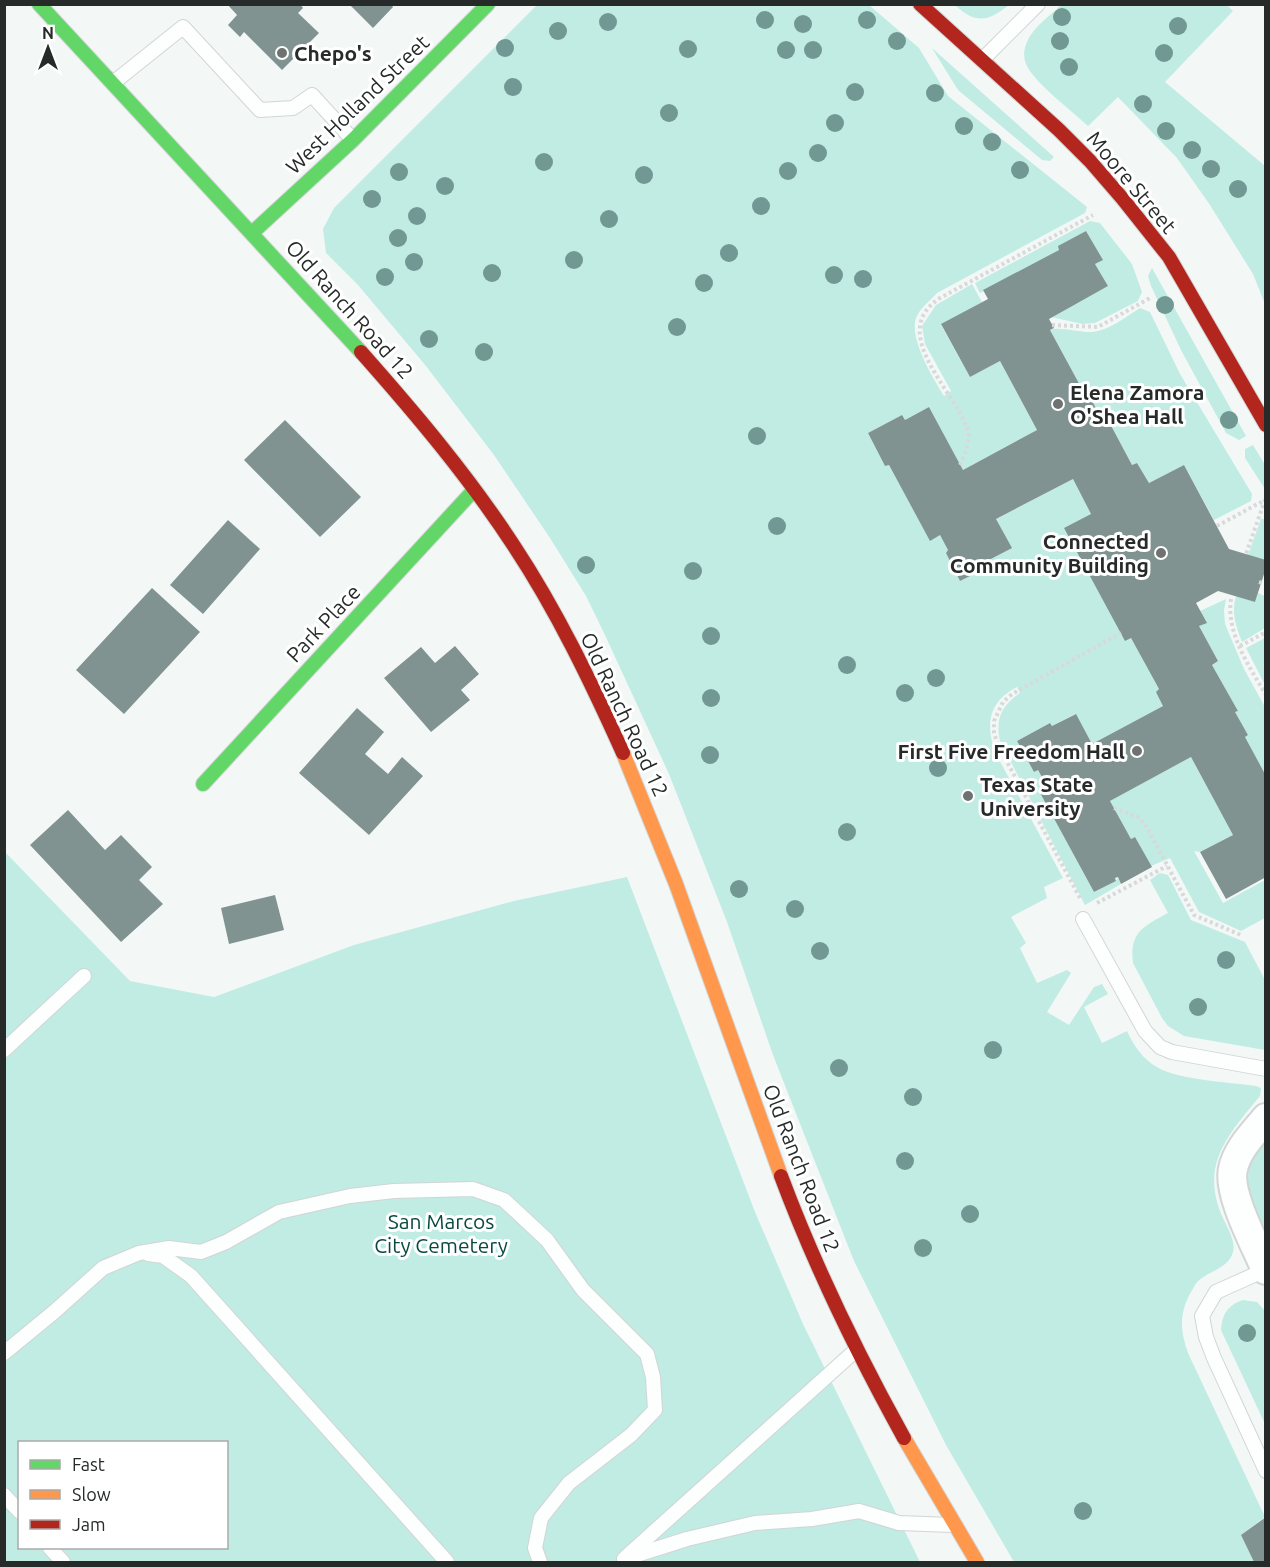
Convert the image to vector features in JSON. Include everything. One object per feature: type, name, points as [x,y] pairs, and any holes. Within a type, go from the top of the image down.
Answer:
[{"type":"main road","name":"Old Ranch Road 12","points":[[39,4],[253,232],[424,424],[503,529],[547,601],[574,650],[618,741],[663,852],[803,1232],[856,1350],[884,1405],[977,1563]]},
{"type":"main road","name":"West Holland Street","points":[[253,232],[352,140],[488,4]]},
{"type":"main road","name":"Moore Street","points":[[920,4],[983,59],[1090,161],[1142,223],[1169,258],[1266,425]]},
{"type":"main road","name":"Park Place","points":[[203,784],[474,490]]},
{"type":"street","points":[[1265,1270],[1232,1190],[1232,1170],[1239,1152],[1266,1118]]},
{"type":"lane","points":[[983,59],[1038,4]]},
{"type":"lane","points":[[113,83],[183,27],[260,110],[293,108],[312,95],[352,140]]},
{"type":"lane","points":[[1083,919],[1145,1031],[1160,1047],[1185,1055],[1266,1069]]},
{"type":"lane","points":[[4,1050],[84,976]]},
{"type":"lane","points":[[4,1353],[103,1268],[139,1253],[169,1248],[201,1252],[226,1242],[279,1212],[350,1196],[394,1191],[473,1190],[504,1200],[547,1240],[583,1290],[647,1354],[653,1377],[655,1410],[632,1435],[569,1483],[542,1518],[535,1548],[540,1563]]},
{"type":"lane","points":[[139,1253],[163,1256],[191,1276],[447,1563]]},
{"type":"lane","points":[[1265,1270],[1216,1292],[1202,1316],[1206,1337],[1214,1358],[1266,1471]]},
{"type":"lane","points":[[622,1561],[856,1350]]},
{"type":"lane","points":[[4,1495],[18,1510]]},
{"type":"lane","points":[[622,1561],[687,1539],[755,1523],[812,1519],[859,1511],[899,1523],[954,1525]]},
{"type":"lane","points":[[51,1549],[63,1563]]},
{"type":"path","points":[[960,465],[965,452],[967,429],[920,342],[921,318],[933,302],[1099,212]]},
{"type":"path","points":[[1052,325],[1098,327],[1150,298]]},
{"type":"path","points":[[1217,526],[1265,500],[1246,554]]},
{"type":"path","points":[[1259,582],[1266,584]]},
{"type":"path","points":[[1231,599],[1232,629],[1266,695]]},
{"type":"path","points":[[1240,646],[1266,632]]},
{"type":"path","points":[[1081,900],[1005,760],[994,733],[994,721],[1003,702],[1012,694],[1121,633]]},
{"type":"path","points":[[1114,808],[1123,810],[1143,821],[1194,915],[1241,935]]},
{"type":"path","points":[[1096,904],[1167,866]]},
{"type":"green space","name":"Texas State University","points":[[538,4],[869,5],[919,48],[948,96],[1087,207],[1085,213],[937,293],[916,318],[916,337],[919,347],[928,369],[944,396],[951,391],[925,344],[922,326],[936,305],[972,284],[982,302],[941,325],[970,377],[1000,361],[1037,430],[963,470],[929,407],[905,420],[902,415],[868,433],[885,466],[889,465],[930,540],[940,535],[960,581],[990,565],[987,561],[1011,548],[996,519],[1073,479],[1091,514],[1131,638],[1159,689],[1163,706],[1092,744],[1075,714],[1052,726],[1050,723],[1017,741],[1034,772],[1038,770],[1047,786],[1039,791],[1094,892],[1116,881],[1118,877],[1121,884],[1085,905],[1000,741],[999,719],[1004,708],[1020,693],[1017,687],[1007,693],[995,707],[990,724],[996,754],[1063,878],[1044,887],[1047,898],[1011,917],[1026,943],[1020,948],[1037,983],[1067,970],[1071,973],[1047,1012],[1069,1025],[1094,987],[1102,984],[1108,994],[1084,1007],[1102,1043],[1127,1031],[1140,1053],[1161,1069],[1187,1077],[1261,1088],[1260,1096],[1228,1138],[1220,1152],[1216,1166],[1214,1182],[1216,1199],[1232,1239],[1233,1252],[1223,1266],[1198,1281],[1184,1307],[1182,1322],[1183,1337],[1188,1353],[1265,1517],[1241,1535],[1254,1562],[1014,1562],[946,1445],[854,1261],[773,1055],[727,922],[669,774],[586,596],[494,455],[426,366],[358,285],[326,253],[323,229],[334,208]]},
{"type":"green space","points":[[955,5],[1009,5],[995,15],[975,18]]},
{"type":"green space","points":[[1061,5],[1227,5],[1233,11],[1165,82],[1265,166],[1265,304],[1253,274],[1210,205],[1177,158],[1118,97],[1088,126],[1040,83],[1026,65],[1024,58],[1030,37],[1037,27]]},
{"type":"green space","points":[[932,48],[1054,157],[1050,161],[1042,160],[958,90]]},
{"type":"green space","points":[[1090,221],[1100,223],[1132,264],[1142,292],[1138,301],[1095,323],[1082,324],[1051,317],[1108,286],[1095,264],[1102,260],[1086,231],[1059,246],[1059,250],[980,293],[975,283]]},
{"type":"green space","points":[[1152,268],[1246,436],[1239,440],[1226,433],[1181,350],[1151,286],[1148,276]]},
{"type":"green space","points":[[1140,308],[1150,312],[1180,374],[1252,494],[1251,501],[1214,520],[1184,465],[1149,483],[1137,463],[1132,465],[1107,418],[1103,421],[1091,399],[1088,400],[1050,330],[1099,331],[1117,323]]},
{"type":"green space","points":[[1253,445],[1265,465],[1265,489],[1245,458],[1245,449]]},
{"type":"green space","points":[[1261,519],[1265,519],[1265,560],[1248,555]]},
{"type":"green space","points":[[1258,593],[1265,596],[1265,628],[1242,642],[1234,614],[1236,596],[1255,602]]},
{"type":"green space","points":[[1226,599],[1225,624],[1244,669],[1265,707],[1265,776],[1245,737],[1248,735],[1235,712],[1238,711],[1212,665],[1218,661],[1199,626],[1206,622],[1200,611]]},
{"type":"green space","points":[[1265,638],[1265,685],[1246,648]]},
{"type":"green space","points":[[1191,757],[1233,835],[1200,852],[1194,851],[1223,903],[1265,880],[1265,918],[1241,931],[1199,912],[1170,858],[1151,866],[1135,837],[1131,839],[1110,801]]},
{"type":"green space","name":"San Marcos City Cemetery","points":[[4,851],[130,981],[214,997],[354,945],[514,901],[627,877],[755,1212],[803,1324],[920,1562],[5,1562]]},
{"type":"green space","points":[[1160,873],[1168,875],[1191,920],[1245,942],[1265,980],[1265,1050],[1184,1036],[1168,1026],[1162,1018],[1133,963],[1132,952],[1133,944],[1140,931],[1168,913],[1150,880]]},
{"type":"green space","points":[[1265,1139],[1265,1238],[1250,1200],[1248,1176],[1256,1152]]},
{"type":"green space","points":[[1243,1300],[1257,1302],[1265,1311],[1265,1424],[1221,1330],[1227,1311]]},
{"type":"building","name":"Chepo's","points":[[227,4],[300,4],[303,8],[298,13],[319,33],[282,70],[244,32],[240,37],[228,25],[237,15]]},
{"type":"building","points":[[349,4],[391,4],[393,7],[373,28]]},
{"type":"building","points":[[1086,231],[1103,260],[1095,264],[1108,286],[1049,319],[1054,328],[1050,330],[1088,400],[1091,399],[1103,421],[1107,418],[1132,465],[1137,463],[1149,483],[1184,465],[1229,549],[1266,560],[1266,568],[1255,602],[1218,591],[1196,603],[1207,623],[1199,626],[1218,661],[1212,665],[1238,711],[1235,712],[1248,735],[1245,737],[1266,776],[1266,877],[1226,899],[1200,852],[1233,835],[1191,757],[1110,801],[1131,839],[1135,837],[1152,867],[1121,884],[1118,877],[1115,878],[1116,881],[1094,892],[1039,791],[1047,786],[1038,770],[1034,772],[1017,741],[1050,723],[1052,726],[1076,714],[1092,744],[1163,706],[1156,692],[1159,689],[1131,638],[1125,641],[1064,528],[1091,514],[1073,479],[996,519],[1012,548],[987,561],[990,566],[960,581],[940,535],[930,541],[889,465],[885,466],[868,433],[902,415],[905,420],[929,407],[963,470],[1037,430],[1000,361],[970,377],[941,324],[988,299],[983,290],[1059,250],[1058,246]]},
{"type":"building","points":[[285,420],[361,497],[320,537],[244,460]]},
{"type":"building","points":[[228,520],[260,549],[203,614],[170,585]]},
{"type":"building","points":[[152,588],[200,632],[124,714],[76,670]]},
{"type":"building","points":[[455,646],[479,674],[461,690],[470,700],[431,732],[384,678],[421,647],[435,663]]},
{"type":"building","points":[[357,708],[384,732],[365,754],[388,774],[402,757],[423,776],[369,835],[299,773]]},
{"type":"building","points":[[68,810],[105,850],[121,835],[152,867],[139,880],[163,904],[121,942],[30,845]]},
{"type":"building","points":[[275,895],[284,930],[229,944],[221,908]]},
{"type":"building","points":[[1266,1517],[1266,1562],[1254,1562],[1241,1535]]},
{"type":"traffic: fast","points":[[39,4],[361,352]]},
{"type":"traffic: fast","points":[[253,232],[353,140],[488,4]]},
{"type":"traffic: fast","points":[[203,784],[474,490]]},
{"type":"traffic: slow","points":[[623,753],[676,884],[781,1176]]},
{"type":"traffic: slow","points":[[904,1438],[977,1562]]},
{"type":"traffic: jam","points":[[920,4],[1059,130],[1122,198],[1169,257],[1266,425]]},
{"type":"traffic: jam","points":[[361,352],[441,446],[479,495],[514,546],[573,647],[623,753]]},
{"type":"traffic: jam","points":[[781,1176],[838,1309],[904,1438]]},
{"type":"place","name":"Chepo's","points":[[282,53]]},
{"type":"place","name":"Elena Zamora O'Shea Hall","points":[[1058,404]]},
{"type":"place","name":"Connected Community Building","points":[[1161,553]]},
{"type":"place","name":"First Five Freedom Hall","points":[[1137,751]]},
{"type":"place","name":"Texas State University","points":[[968,796]]}]
